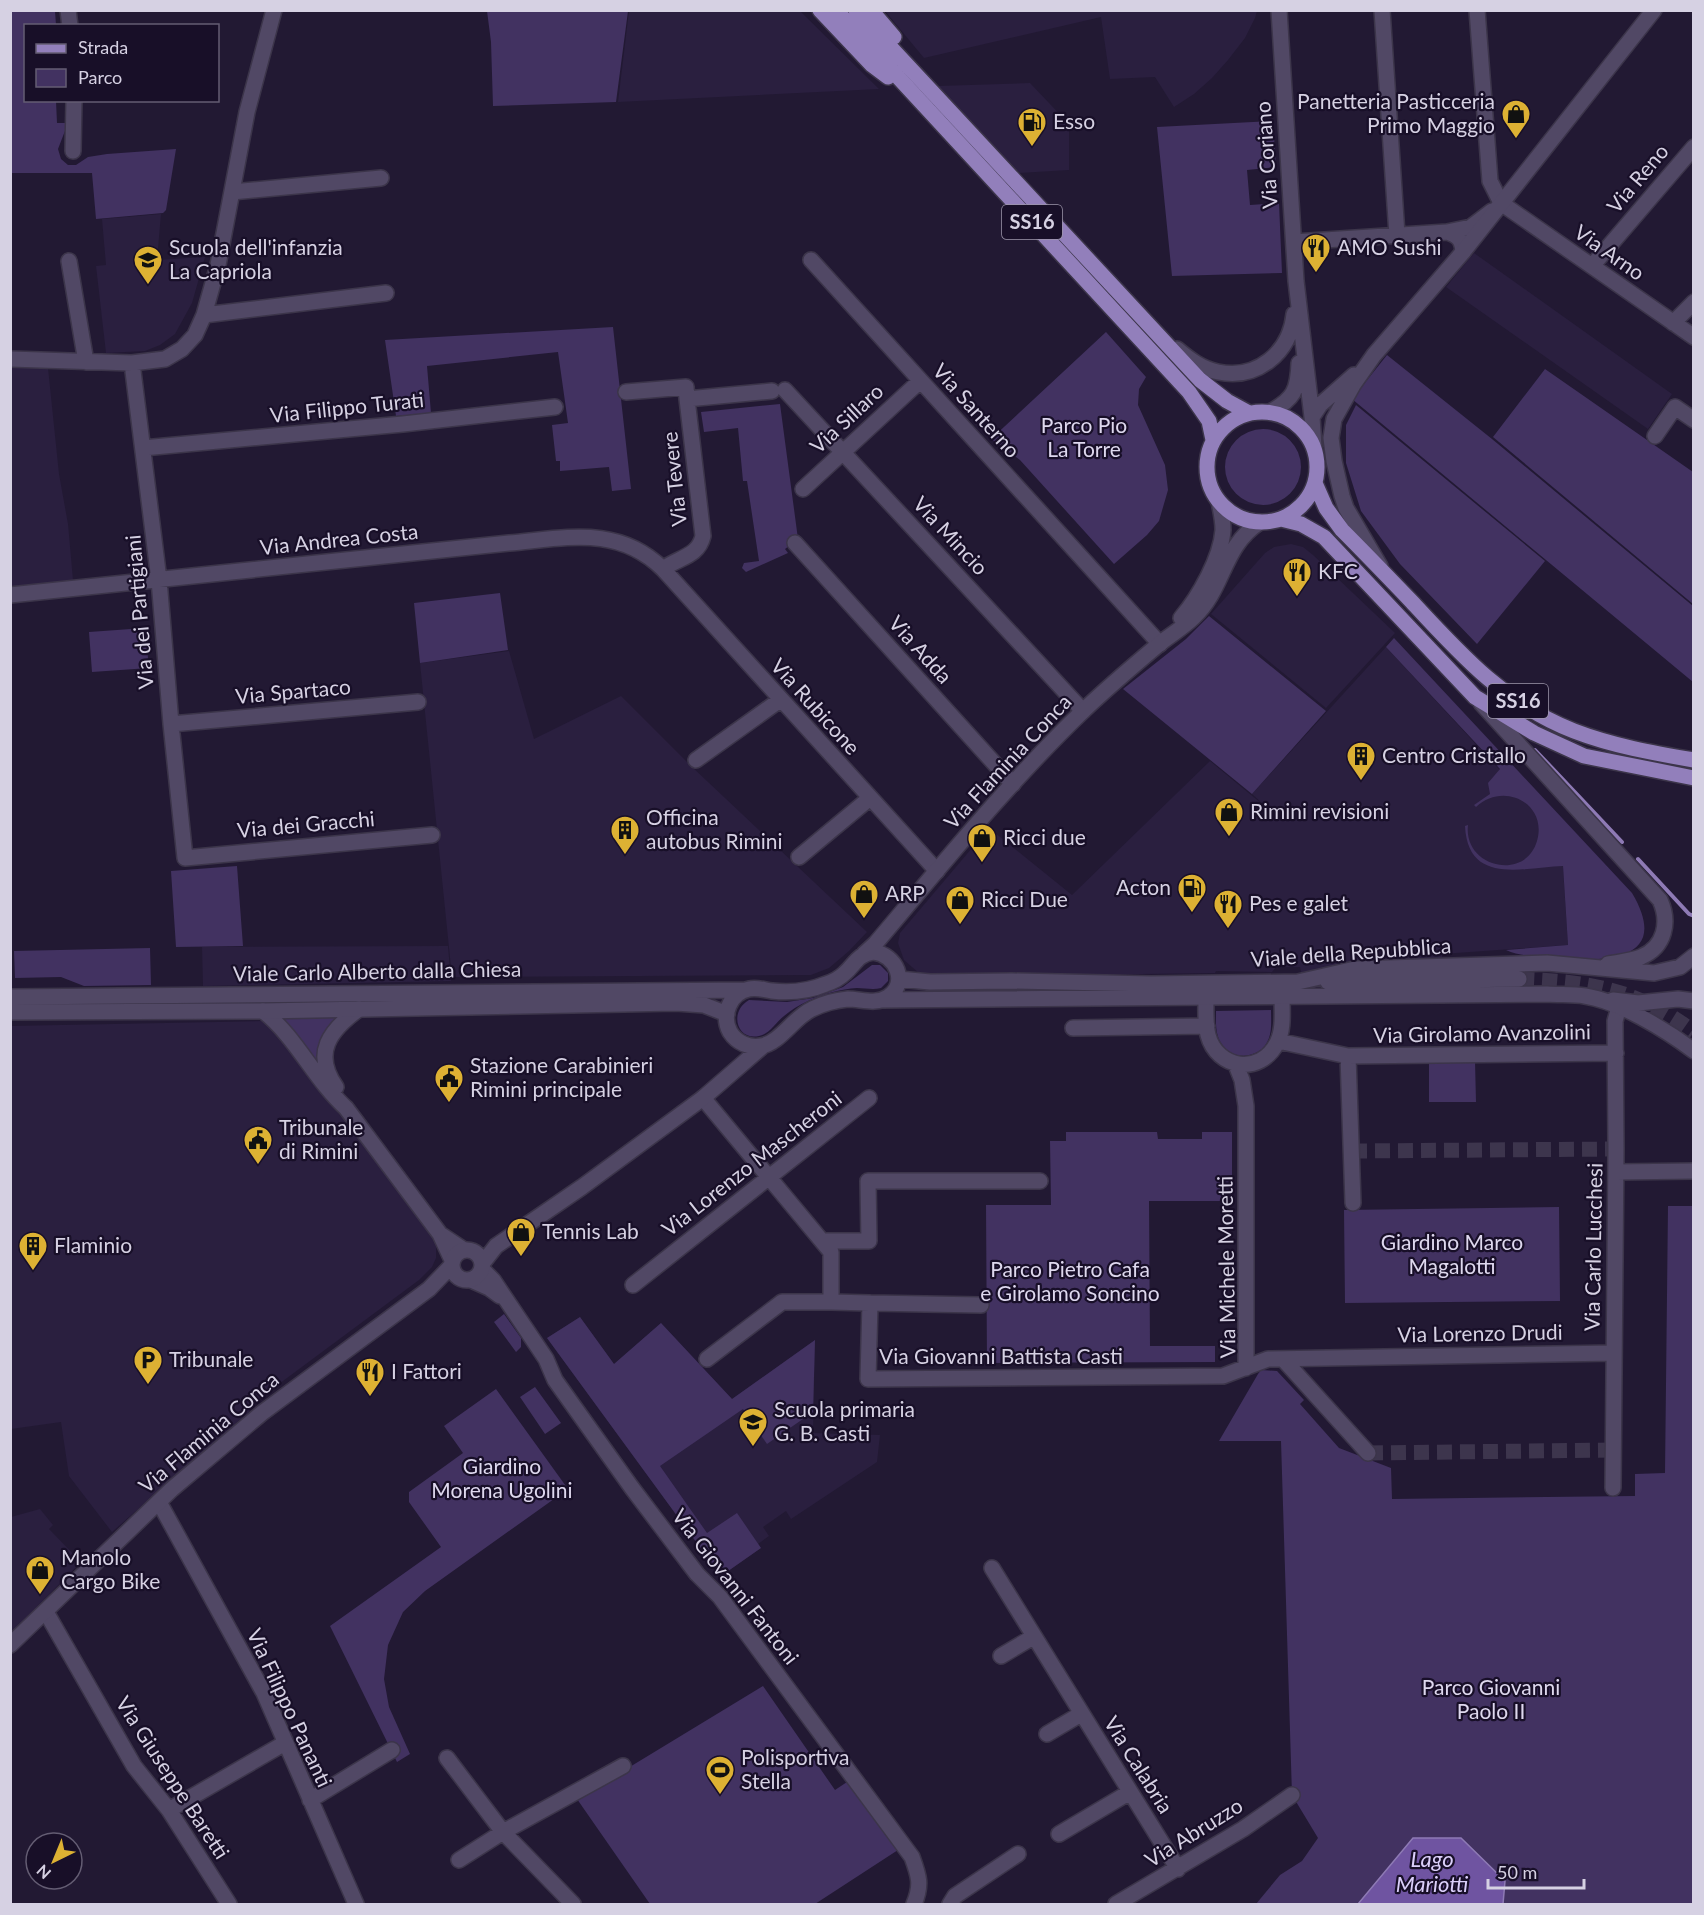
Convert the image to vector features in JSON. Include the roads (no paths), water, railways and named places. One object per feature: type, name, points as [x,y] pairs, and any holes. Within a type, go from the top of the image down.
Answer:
[{"type":"main road","points":[[820,10],[872,64],[886,76],[911,91]]},
{"type":"main road","name":"SS16","points":[[836,10],[1189,392],[1209,421],[1213,440]]},
{"type":"main road","name":"SS16","points":[[856,10],[1200,380],[1227,401],[1250,413]]},
{"type":"main road","points":[[871,10],[901,47],[911,69]]},
{"type":"main road","points":[[1219,502],[1213,493],[1207,472],[1207,461],[1213,440],[1228,423],[1250,413],[1270,412],[1282,415],[1301,428],[1314,447]]},
{"type":"main road","name":"SS16","points":[[1219,502],[1238,516],[1260,522],[1281,519],[1299,509],[1315,483],[1317,459],[1314,447]]},
{"type":"main road","name":"SS16","points":[[1315,483],[1326,508],[1342,530],[1456,650],[1490,682],[1521,703],[1574,731],[1625,747],[1694,760]]},
{"type":"main road","name":"SS16","points":[[1281,519],[1301,524],[1324,537],[1474,697],[1534,733],[1584,756],[1694,778]]},
{"type":"street","points":[[10,359],[132,363],[165,359],[183,349],[195,335],[204,315],[218,265],[247,112],[274,10]]},
{"type":"street","name":"Via Coriano","points":[[1279,10],[1297,297],[1314,447]]},
{"type":"street","points":[[1382,10],[1397,235]]},
{"type":"street","points":[[1477,10],[1490,181],[1501,203]]},
{"type":"street","points":[[1383,572],[1346,508],[1334,461],[1331,438],[1334,419],[1374,356],[1462,252],[1654,10]]},
{"type":"street","points":[[73,151],[75,102]]},
{"type":"street","name":"Via Reno","points":[[1592,266],[1694,147]]},
{"type":"street","points":[[232,192],[381,178]]},
{"type":"street","points":[[1294,242],[1447,232],[1471,227],[1501,203]]},
{"type":"street","name":"Via Arno","points":[[1501,203],[1694,337]]},
{"type":"street","points":[[1447,232],[1458,236],[1462,242],[1462,252]]},
{"type":"street","name":"Via Santerno","points":[[811,260],[1160,644]]},
{"type":"street","points":[[69,261],[86,362]]},
{"type":"street","points":[[204,315],[386,293]]},
{"type":"street","name":"Via Coriano","points":[[1144,322],[1196,363],[1218,372],[1235,373],[1260,367],[1280,352],[1289,337],[1297,297]]},
{"type":"street","points":[[1673,322],[1694,302]]},
{"type":"street","name":"Via Coriano","points":[[1270,412],[1285,404],[1293,395],[1298,380],[1299,321]]},
{"type":"street","points":[[1312,417],[1327,398],[1374,356]]},
{"type":"street","name":"Via dei Partigiani","points":[[132,363],[159,580],[185,858]]},
{"type":"street","name":"Via Sillaro","points":[[802,489],[920,381]]},
{"type":"street","points":[[626,392],[686,387],[687,399]]},
{"type":"street","name":"Via Mincio","points":[[687,399],[779,391],[843,452],[1083,711]]},
{"type":"street","name":"Via Tevere","points":[[663,570],[673,562],[692,554],[700,546],[703,536],[687,399]]},
{"type":"street","name":"Via Filippo Turati","points":[[143,448],[403,424],[555,407]]},
{"type":"street","points":[[1655,436],[1675,407],[1694,420]]},
{"type":"street","name":"Via Flaminia Conca","points":[[1160,644],[1189,608],[1220,546],[1223,531],[1219,502]]},
{"type":"street","name":"Via Flaminia Conca","points":[[745,990],[757,988],[772,991],[799,991],[826,984],[846,973],[1013,784],[1083,711],[1196,616],[1211,595],[1234,547],[1249,530],[1260,522]]},
{"type":"street","name":"Via Andrea Costa","points":[[10,595],[585,537],[603,538],[635,549],[651,558],[663,570]]},
{"type":"street","name":"Via Adda","points":[[795,543],[1013,784]]},
{"type":"street","name":"Via Rubicone","points":[[663,570],[937,871]]},
{"type":"street","points":[[1474,697],[1660,900],[1664,909],[1665,929],[1658,946],[1642,957],[1592,967]]},
{"type":"street","points":[[696,760],[780,700]]},
{"type":"street","name":"Via Spartaco","points":[[171,724],[418,702]]},
{"type":"street","points":[[799,857],[870,798]]},
{"type":"street","name":"Via dei Gracchi","points":[[185,858],[432,835]]},
{"type":"street","points":[[891,959],[891,936],[896,919]]},
{"type":"street","points":[[864,954],[877,952],[891,959],[896,966],[898,979],[893,993],[882,1000]]},
{"type":"street","name":"Viale della Repubblica","points":[[898,979],[930,982],[1154,984],[1298,982],[1354,969],[1546,963],[1654,973],[1680,967],[1694,956]]},
{"type":"street","points":[[1298,982],[1519,979]]},
{"type":"street","points":[[745,990],[732,1000],[727,1014],[728,1027],[737,1040],[748,1046],[763,1046]]},
{"type":"street","name":"Viale Carlo Alberto dalla Chiesa","points":[[10,1012],[359,1009],[745,990]]},
{"type":"street","name":"Viale della Repubblica","points":[[763,1046],[773,1041],[788,1026],[812,1009],[845,999],[1282,998],[1547,994],[1586,996]]},
{"type":"street","points":[[1586,996],[1638,1003],[1678,999],[1694,1000]]},
{"type":"street","points":[[1586,996],[1619,1007],[1674,1036],[1694,1051]]},
{"type":"street","name":"Viale Carlo Alberto dalla Chiesa","points":[[10,997],[616,997],[694,1004],[727,1014]]},
{"type":"street","points":[[1206,998],[1208,1035],[1215,1051],[1228,1062],[1236,1065],[1254,1064],[1267,1056],[1278,1041],[1282,1026],[1282,998]]},
{"type":"street","name":"Via Carlo Lucchesi","points":[[1613,1488],[1616,1021],[1619,1007]]},
{"type":"street","points":[[346,1108],[339,1090],[328,1076],[324,1059],[327,1041],[342,1022],[359,1009]]},
{"type":"street","points":[[263,1011],[277,1022],[333,1097],[346,1108]]},
{"type":"street","points":[[1073,1028],[1207,1026]]},
{"type":"street","points":[[726,1077],[733,1061],[737,1040]]},
{"type":"street","points":[[1278,1041],[1348,1056],[1353,1203]]},
{"type":"street","points":[[467,1265],[573,1194],[703,1098],[763,1046]]},
{"type":"street","name":"Via Girolamo Avanzolini","points":[[1348,1056],[1616,1053]]},
{"type":"street","name":"Via Michele Moretti","points":[[1246,1106],[1254,1064]]},
{"type":"street","name":"Via Michele Moretti","points":[[1236,1065],[1242,1080],[1246,1106],[1246,1368],[1268,1359],[1382,1357]]},
{"type":"street","points":[[703,1098],[831,1252],[831,1302]]},
{"type":"street","name":"Via Lorenzo Mascheroni","points":[[633,1285],[869,1098]]},
{"type":"street","name":"Via Giovanni Fantoni","points":[[346,1108],[440,1234],[489,1288],[503,1298],[546,1359],[555,1380],[632,1488],[697,1574],[720,1597],[912,1857],[919,1876],[919,1894],[914,1905]]},
{"type":"street","points":[[1616,1172],[1694,1171]]},
{"type":"street","points":[[823,1241],[869,1241],[868,1181],[1040,1181]]},
{"type":"street","name":"Via Flaminia Conca","points":[[10,1644],[31,1627],[159,1502],[262,1413],[429,1289],[450,1279],[467,1265]]},
{"type":"street","points":[[707,1359],[782,1302],[981,1305]]},
{"type":"street","name":"Via Giovanni Battista Casti","points":[[870,1303],[868,1379],[1223,1376],[1246,1368]]},
{"type":"street","name":"Via Lorenzo Drudi","points":[[1382,1357],[1614,1353]]},
{"type":"street","points":[[1283,1359],[1368,1453]]},
{"type":"street","name":"Via Filippo Pananti","points":[[159,1502],[264,1694],[356,1905]]},
{"type":"street","name":"Via Calabria","points":[[992,1568],[1178,1869]]},
{"type":"street","name":"Via Giuseppe Baretti","points":[[46,1612],[134,1766],[169,1810],[229,1905]]},
{"type":"street","name":"Via Flaminia Conca","points":[[10,1656],[31,1627]]},
{"type":"street","points":[[1000,1656],[1033,1637]]},
{"type":"street","name":"Via Calabria","points":[[1047,1734],[1081,1714]]},
{"type":"street","points":[[169,1810],[285,1743]]},
{"type":"street","points":[[310,1800],[392,1750]]},
{"type":"street","points":[[447,1758],[503,1832],[573,1905]]},
{"type":"street","points":[[459,1860],[503,1832],[623,1766]]},
{"type":"street","points":[[1059,1834],[1130,1792]]},
{"type":"street","name":"Via Abruzzo","points":[[1116,1905],[1243,1829],[1292,1795]]},
{"type":"street","points":[[950,1905],[955,1896],[1018,1854]]},
{"type":"water","name":"Lago Mariotti","points":[[1413,1838],[1461,1838],[1505,1881],[1503,1904],[1358,1904]]},
{"type":"waterway","points":[[1535,750],[1622,842]]},
{"type":"waterway","points":[[1638,859],[1689,914],[1694,916]]},
{"type":"tunnel","points":[[1519,979],[1568,982],[1611,990],[1652,1006],[1694,1032]]},
{"type":"tunnel","points":[[1352,1151],[1616,1149]]},
{"type":"tunnel","points":[[1368,1453],[1613,1450]]},
{"type":"place","name":"Panetteria Pasticceria Primo Maggio","points":[[1516,140]]},
{"type":"place","name":"Esso","points":[[1032,148]]},
{"type":"place","name":"AMO Sushi","points":[[1316,274]]},
{"type":"place","name":"Scuola dell'infanzia La Capriola","points":[[148,286]]},
{"type":"place","name":"KFC","points":[[1297,598]]},
{"type":"place","name":"Centro Cristallo","points":[[1361,782]]},
{"type":"place","name":"Rimini revisioni","points":[[1229,838]]},
{"type":"place","name":"Officina autobus Rimini","points":[[625,856]]},
{"type":"place","name":"Ricci due","points":[[982,864]]},
{"type":"place","name":"Acton","points":[[1192,914]]},
{"type":"place","name":"ARP","points":[[864,920]]},
{"type":"place","name":"Ricci Due","points":[[960,926]]},
{"type":"place","name":"Pes e galet","points":[[1228,930]]},
{"type":"place","name":"Stazione Carabinieri Rimini principale","points":[[449,1104]]},
{"type":"place","name":"Tribunale di Rimini","points":[[258,1166]]},
{"type":"place","name":"Tennis Lab","points":[[521,1258]]},
{"type":"place","name":"Flaminio","points":[[33,1272]]},
{"type":"place","name":"Tribunale","points":[[148,1386]]},
{"type":"place","name":"I Fattori","points":[[370,1398]]},
{"type":"place","name":"Scuola primaria G. B. Casti","points":[[753,1448]]},
{"type":"place","name":"Manolo Cargo Bike","points":[[40,1596]]},
{"type":"place","name":"Polisportiva Stella","points":[[720,1796]]},
{"type":"park label","name":"Parco Pio La Torre","points":[[1084,438]]},
{"type":"park label","name":"Giardino Marco Magalotti","points":[[1452,1255]]},
{"type":"park label","name":"Parco Pietro Cafa e Girolamo Soncino","points":[[1070,1282]]},
{"type":"park label","name":"Giardino Morena Ugolini","points":[[502,1479]]},
{"type":"park label","name":"Parco Giovanni Paolo II","points":[[1491,1700]]}]
